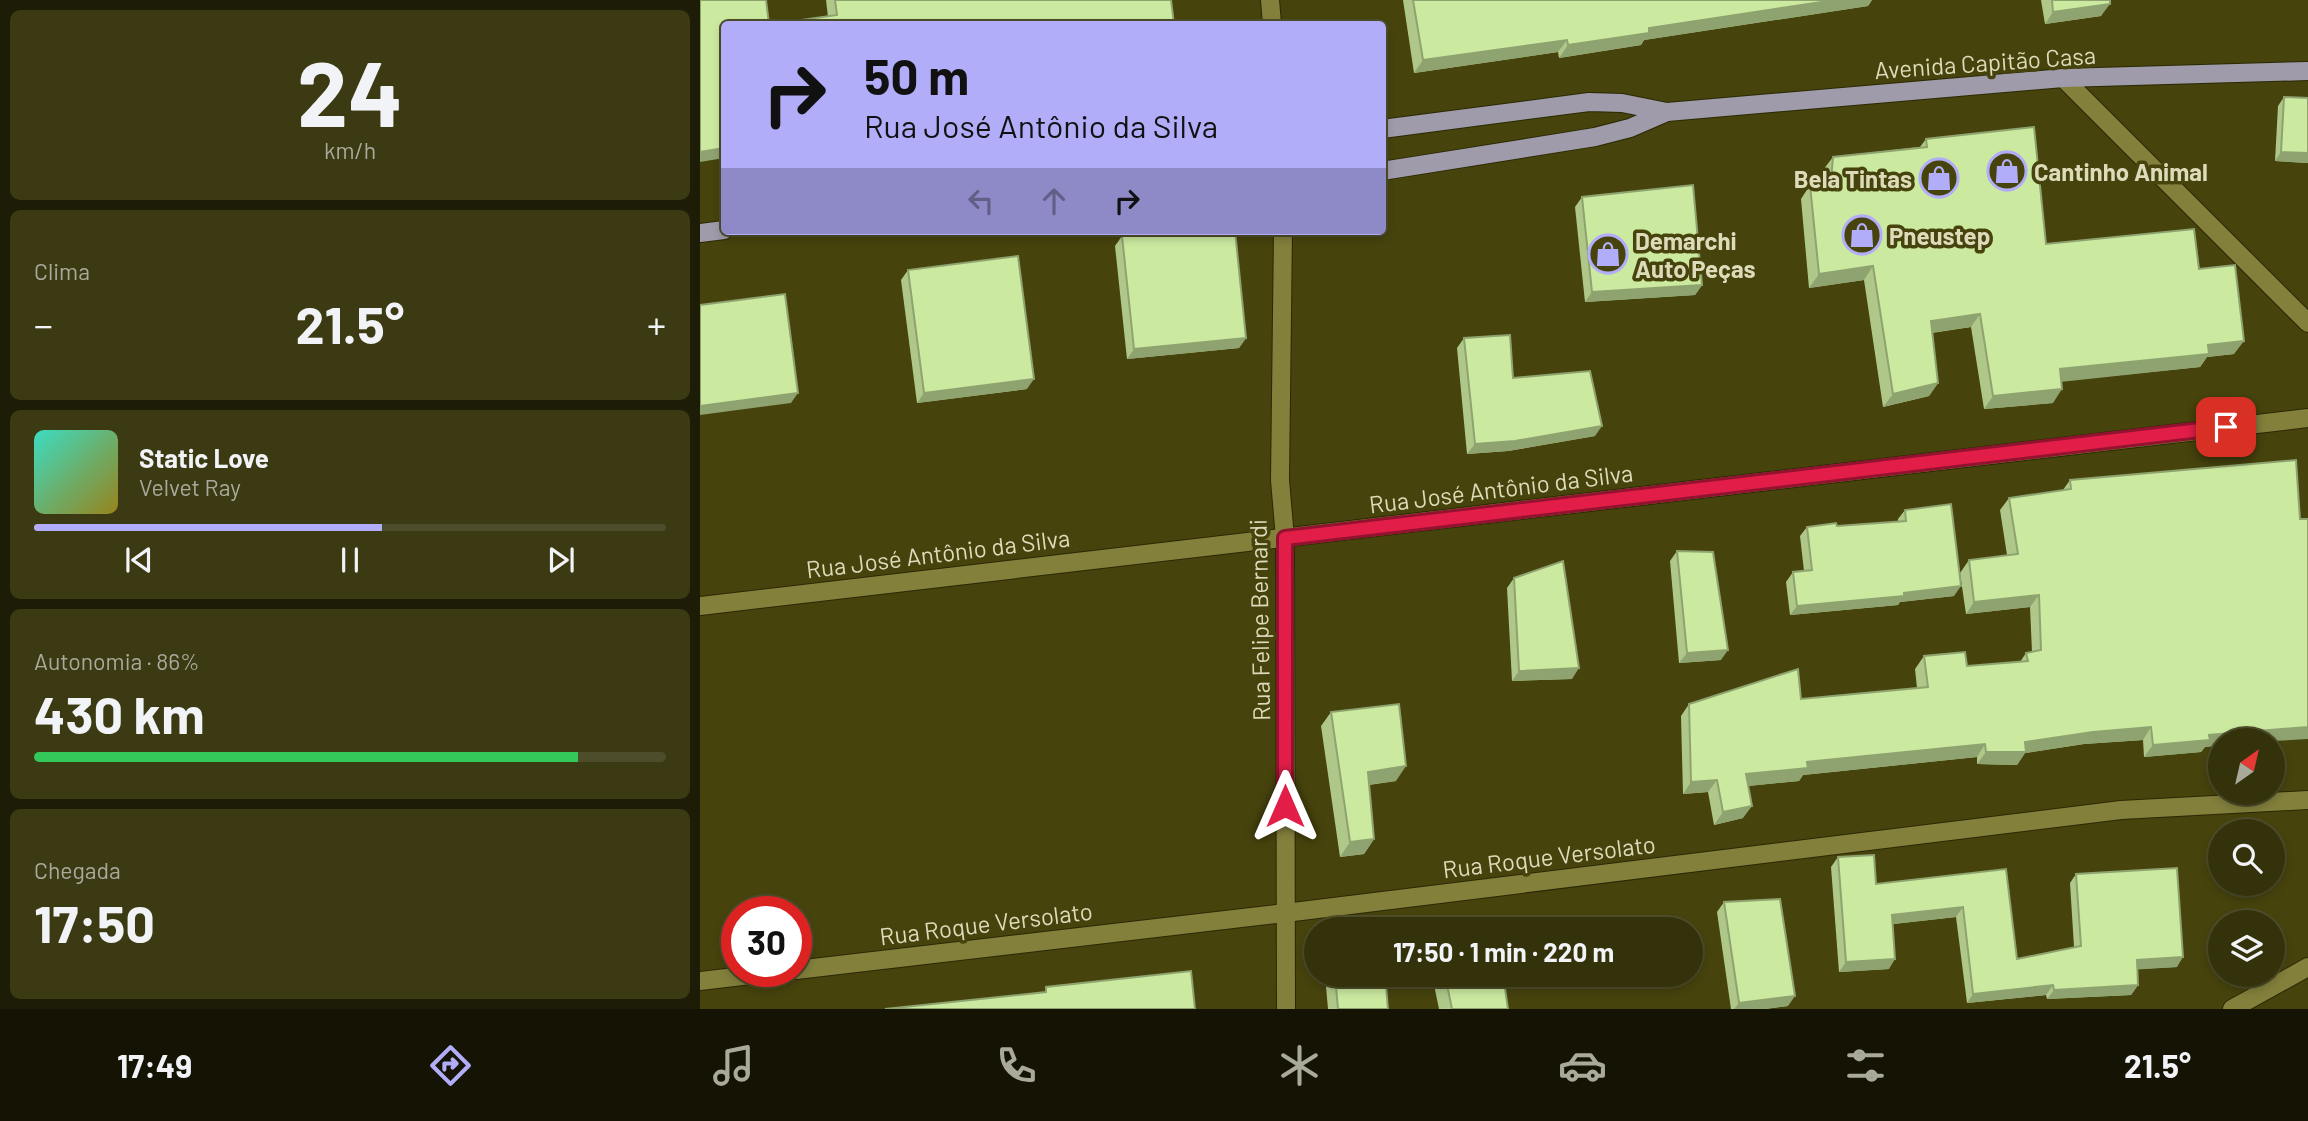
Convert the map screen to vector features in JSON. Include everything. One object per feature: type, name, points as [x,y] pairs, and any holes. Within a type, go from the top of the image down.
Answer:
[{"type":"main road","name":"Avenida Capitão Casa","points":[[1386,128],[1589,102],[1622,103],[1667,112],[2063,78],[2308,71]]},
{"type":"main road","name":"Avenida Capitão Casa","points":[[1386,170],[1595,137],[1630,128],[1667,112]]},
{"type":"main road","points":[[700,233],[721,230]]},
{"type":"street","points":[[1270,0],[1272,21]]},
{"type":"street","points":[[2063,78],[2308,323]]},
{"type":"street","name":"Rua Felipe Bernardi","points":[[1283,235],[1280,480],[1285,538],[1286,1009]]},
{"type":"street","name":"Rua José Antônio da Silva","points":[[700,606],[2308,418]]},
{"type":"street","name":"Rua Roque Versolato","points":[[812,968],[2121,810],[2308,800]]},
{"type":"street","points":[[2231,1009],[2308,967]]},
{"type":"street","points":[[700,981],[721,979]]},
{"type":"building","points":[[700,0],[766,0],[769,21],[721,21],[721,148],[700,152]]},
{"type":"building","points":[[835,0],[1171,0],[1174,21],[794,21],[837,15]]},
{"type":"building","points":[[1413,0],[1835,0],[1649,28],[1649,33],[1568,45],[1567,40],[1423,60]]},
{"type":"building","points":[[2052,0],[2110,0],[2110,4],[2053,12]]},
{"type":"building","points":[[2284,97],[2308,98],[2308,153],[2281,152]]},
{"type":"building","points":[[2034,127],[2046,244],[2194,229],[2199,269],[2235,265],[2244,341],[2208,345],[2209,354],[2060,369],[2062,389],[1993,396],[1980,314],[1931,321],[1938,383],[1893,394],[1873,266],[1819,274],[1810,185],[1831,181],[1833,157],[1927,147],[1926,139]]},
{"type":"building","points":[[1693,185],[1702,285],[1592,292],[1582,197]]},
{"type":"building","points":[[1235,235],[1246,338],[1134,349],[1122,236]]},
{"type":"building","points":[[1018,256],[1034,379],[924,393],[908,270]]},
{"type":"building","points":[[785,294],[798,393],[700,406],[700,305]]},
{"type":"building","points":[[1510,335],[1513,378],[1590,371],[1602,426],[1515,441],[1475,444],[1464,338]]},
{"type":"building","points":[[2296,460],[2300,519],[2308,519],[2308,727],[2208,728],[2208,740],[2153,745],[2151,727],[2025,742],[2026,752],[1986,752],[1985,744],[1807,762],[1808,768],[1746,774],[1752,806],[1723,812],[1717,780],[1691,782],[1689,704],[1798,669],[1801,699],[1928,687],[1924,656],[1965,652],[1967,666],[2028,661],[2026,653],[2041,650],[2039,595],[1974,602],[1969,560],[2018,554],[2009,498],[2071,489],[2070,480]]},
{"type":"building","points":[[1951,504],[1961,586],[1904,593],[1904,596],[1797,606],[1793,572],[1812,570],[1807,527],[1836,523],[1837,526],[1906,521],[1905,510]]},
{"type":"building","points":[[1677,551],[1713,552],[1728,650],[1687,653]]},
{"type":"building","points":[[1563,561],[1579,668],[1519,671],[1514,578]]},
{"type":"building","points":[[1399,704],[1406,766],[1368,772],[1374,839],[1350,842],[1331,712]]},
{"type":"building","points":[[1874,855],[1876,884],[2006,869],[2017,959],[2081,946],[2076,874],[2177,868],[2183,957],[2137,960],[2138,985],[2054,990],[2053,985],[1973,994],[1963,907],[1892,915],[1895,959],[1846,962],[1838,857]]},
{"type":"building","points":[[1780,899],[1795,996],[1739,1003],[1724,902]]},
{"type":"building","points":[[1191,971],[1195,1009],[885,1009],[1046,992],[1046,987]]},
{"type":"building","points":[[1336,987],[1386,987],[1388,1009],[1338,1009]]},
{"type":"building","points":[[1447,987],[1505,987],[1508,1009],[1452,1009]]},
{"type":"place","name":"Cantinho Animal","points":[[2007,171]]},
{"type":"place","name":"Bela Tintas","points":[[1939,178]]},
{"type":"place","name":"Pneustep","points":[[1862,235]]},
{"type":"place","name":"Demarchi Auto Peças","points":[[1608,254]]},
{"type":"route","points":[[1285,806],[1285,538],[2226,427]]}]
